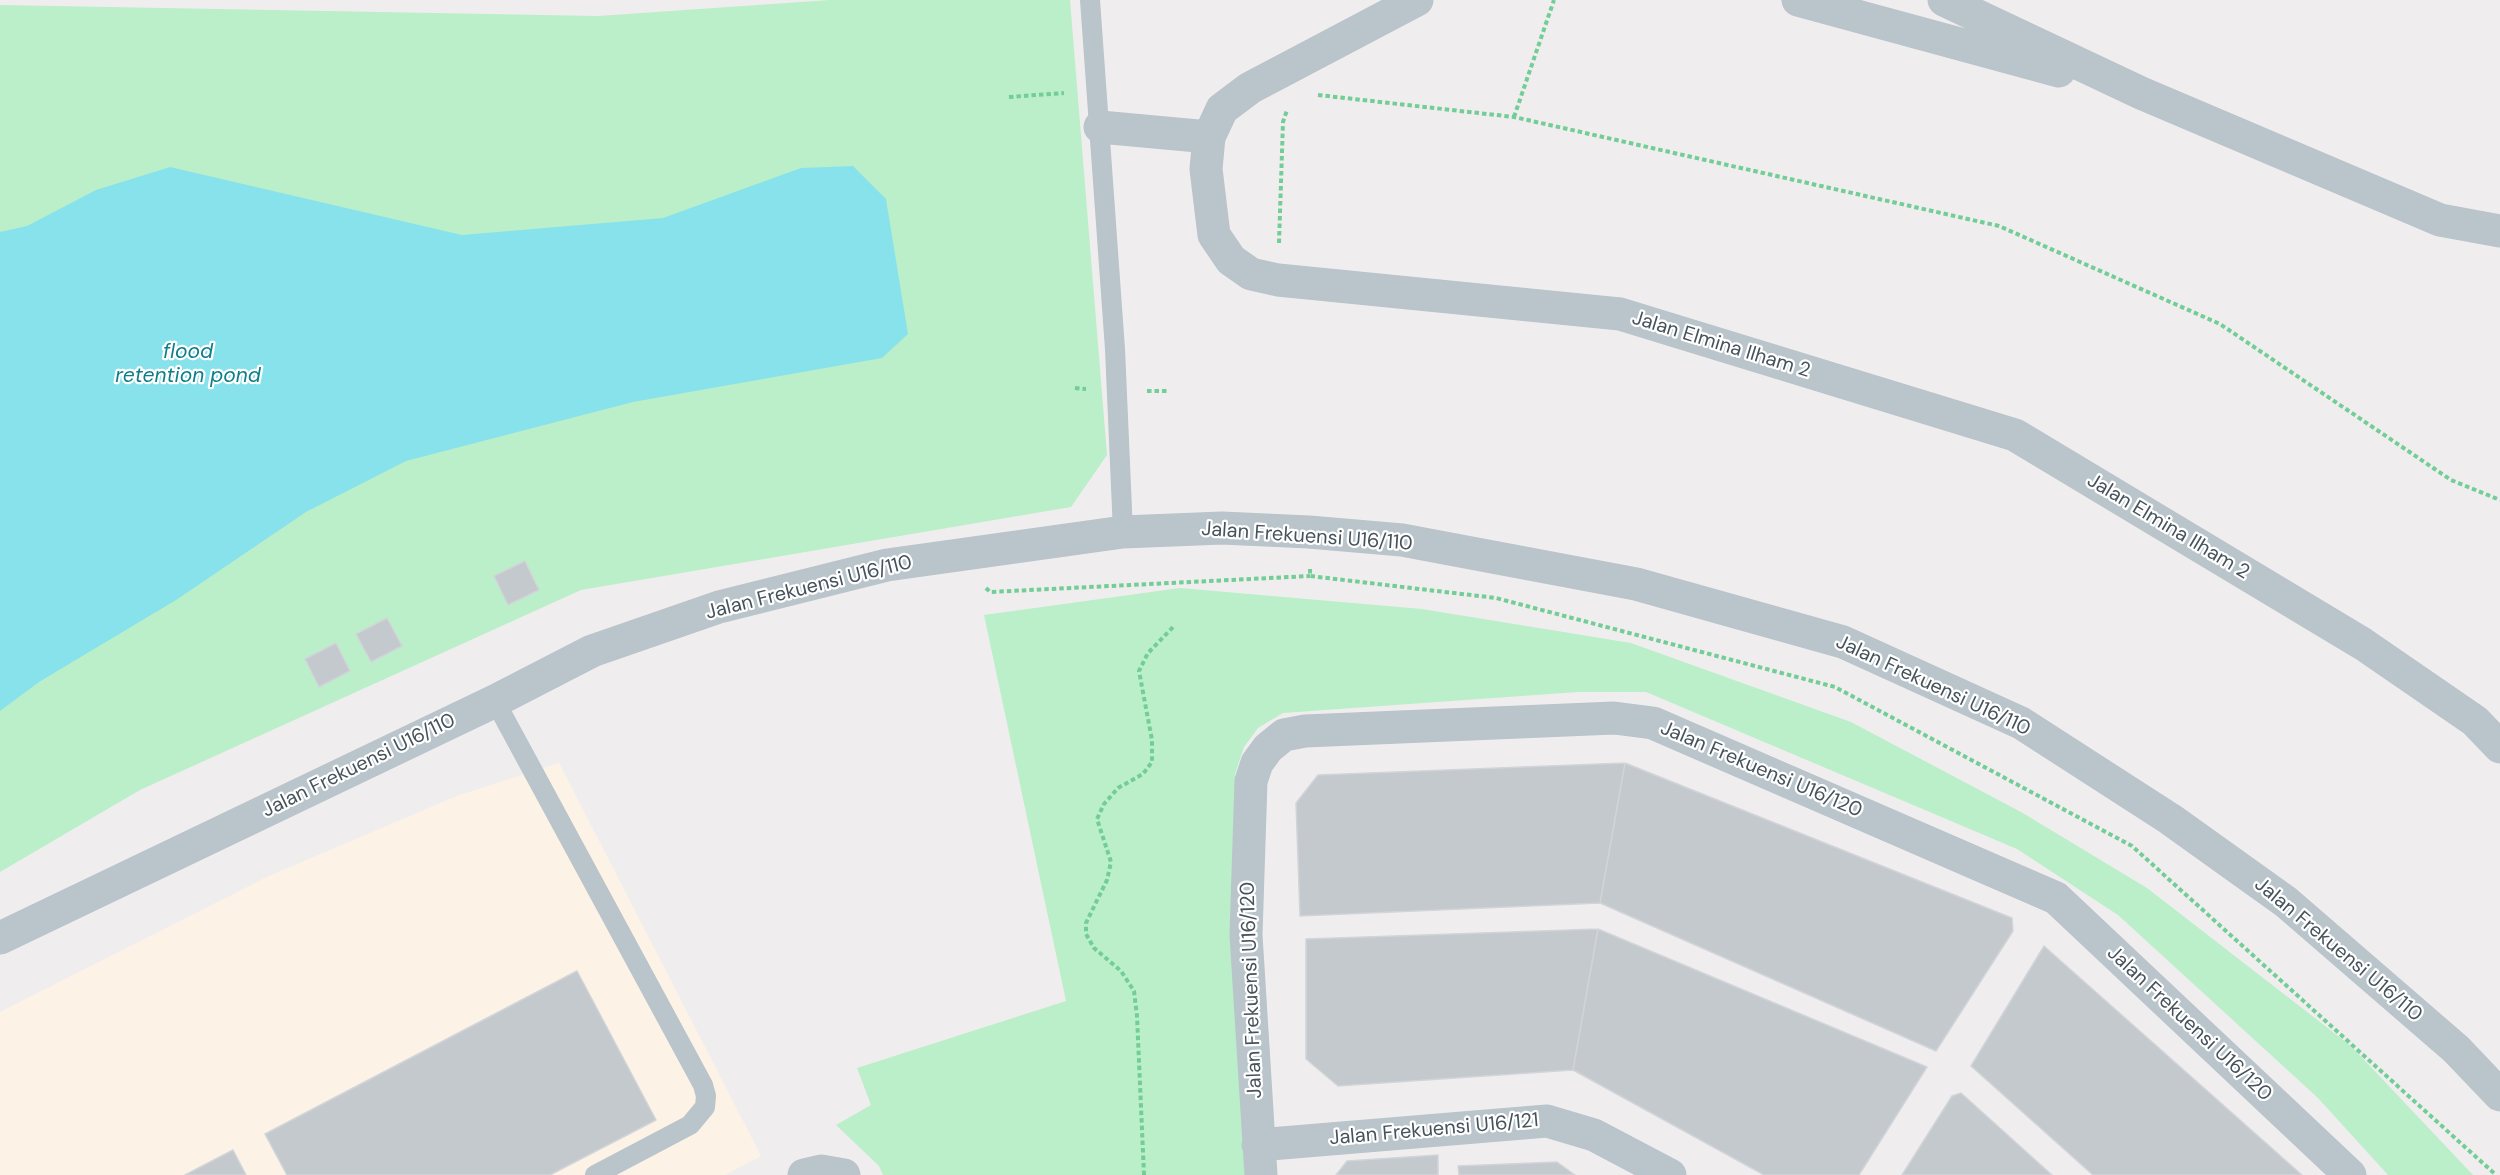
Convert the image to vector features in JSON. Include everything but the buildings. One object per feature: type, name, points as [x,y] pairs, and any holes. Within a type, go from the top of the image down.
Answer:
[{"type":"street","name":"Jalan Elmina Ilham 2","points":[[1417,0],[1250,88],[1222,109],[1209,137],[1206,169],[1214,235],[1231,260],[1245,270],[1251,274],[1278,280],[1620,314],[2015,435],[2363,644],[2475,721],[2500,747]]},
{"type":"street","points":[[1798,0],[2141,93]]},
{"type":"street","points":[[1944,0],[2141,93],[2440,220],[2500,231]]},
{"type":"street","points":[[1100,127],[1209,137]]},
{"type":"street","name":"Jalan Frekuensi U16/110","points":[[0,938],[592,651],[718,608],[887,565],[1123,532],[1222,528],[1309,532],[1402,540],[1636,584],[1843,642],[2021,723],[2170,819],[2286,902],[2456,1049],[2500,1095]]},
{"type":"street","name":"Jalan Frekuensi U16/120","points":[[1259,1160],[1246,935],[1251,781],[1257,764],[1268,748],[1284,735],[1305,731],[1614,718],[1653,723],[2056,898],[2350,1175]]},
{"type":"street","name":"Jalan Frekuensi U16/121","points":[[1259,1160],[1547,1120],[1594,1135],[1670,1175]]},
{"type":"street","points":[[804,1175],[821,1171],[844,1175]]},
{"type":"lane","points":[[1090,0],[1116,349],[1123,532]]},
{"type":"lane","points":[[495,700],[697,1075],[706,1096],[705,1107],[690,1125],[594,1175]]},
{"type":"path","points":[[1514,117],[1554,0]]},
{"type":"path","points":[[1009,97],[1064,93]]},
{"type":"path","points":[[1312,95],[1514,117],[1999,226],[2220,324],[2451,480],[2500,500]]},
{"type":"path","points":[[1278,280],[1283,122],[1293,103]]},
{"type":"path","points":[[1309,532],[1310,576]]},
{"type":"path","points":[[979,552],[982,585],[990,592],[1310,576],[1496,598],[1835,687],[2132,846],[2496,1175]]},
{"type":"path","points":[[1144,1175],[1134,992],[1121,971],[1094,948],[1086,934],[1086,923],[1107,880],[1111,862],[1097,819],[1104,804],[1118,788],[1143,774],[1152,762],[1152,740],[1139,671],[1148,653],[1175,625]]},
{"type":"shaded area","points":[[559,763],[761,1156],[725,1175],[0,1175],[0,1012],[269,876],[457,796]]},
{"type":"green space","points":[[830,0],[1070,0],[1107,455],[1071,507],[581,590],[140,790],[0,872],[0,5],[598,16]]},
{"type":"green space","points":[[1180,588],[1422,609],[1631,643],[1851,722],[2021,812],[2147,888],[2351,1046],[2473,1175],[2388,1175],[2318,1098],[2118,915],[2017,849],[1646,692],[1578,692],[1283,713],[1258,728],[1244,747],[1235,774],[1236,970],[1249,1175],[883,1175],[879,1166],[836,1125],[871,1105],[857,1068],[1066,1001],[984,615]]},
{"type":"water","name":"flood retention pond","points":[[853,166],[886,199],[908,334],[882,358],[633,402],[406,461],[306,512],[176,600],[39,682],[0,711],[0,232],[27,226],[96,190],[170,167],[462,235],[663,218],[801,168]]}]
